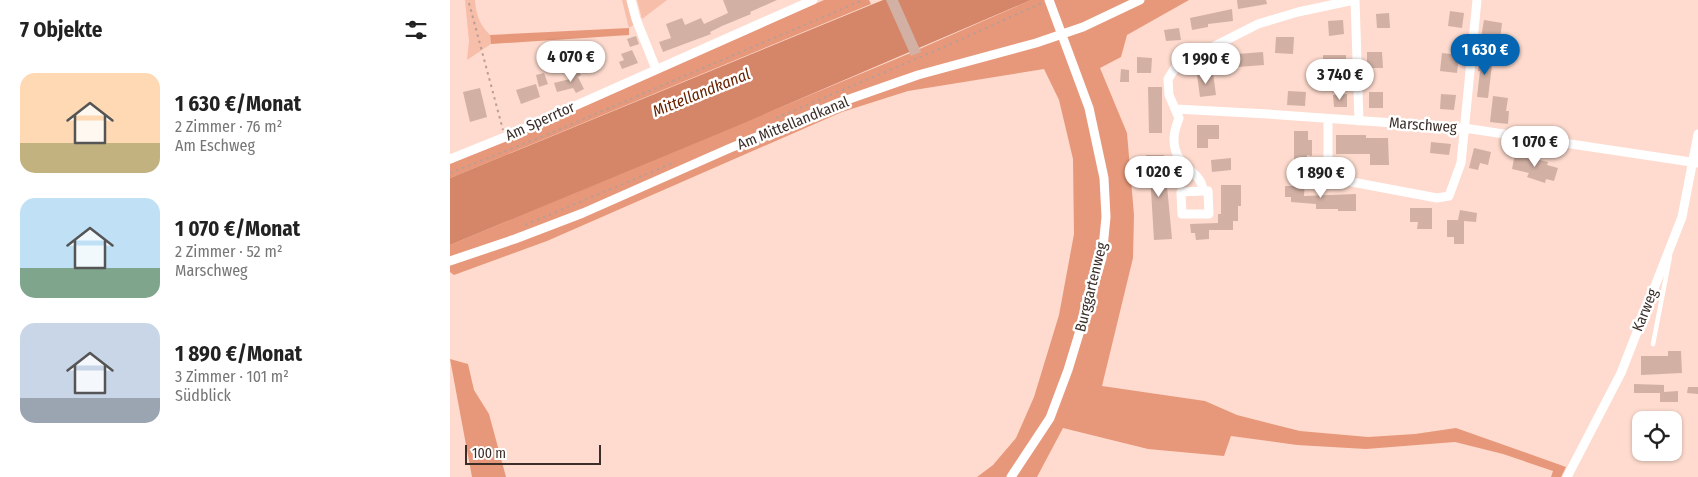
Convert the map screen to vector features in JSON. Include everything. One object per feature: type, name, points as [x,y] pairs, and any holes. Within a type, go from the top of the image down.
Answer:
[{"type":"street","points":[[631,0],[636,19],[656,69]]},
{"type":"street","name":"Am Sperrtor","points":[[450,159],[505,137],[814,0]]},
{"type":"street","name":"Burggartenweg","points":[[1011,477],[1050,418],[1068,370],[1102,258],[1106,217],[1104,178],[1089,108],[1061,34],[1056,14],[1049,0]]},
{"type":"street","name":"Am Mittellandkanal","points":[[450,261],[524,236],[583,213],[838,103],[918,75],[1036,43],[1083,27],[1140,0]]},
{"type":"street","points":[[1203,191],[1203,185],[1196,175],[1181,162],[1175,150],[1174,136],[1179,118],[1169,95],[1168,79],[1175,68],[1187,60],[1258,24],[1298,12],[1354,0],[1359,121]]},
{"type":"street","points":[[1328,119],[1328,170],[1336,179],[1437,198],[1449,196],[1460,163],[1477,0]]},
{"type":"street","name":"Marschweg","points":[[1176,109],[1464,128],[1695,163]]},
{"type":"street","name":"Karweg","points":[[1567,477],[1620,373],[1674,238],[1682,217],[1695,163],[1698,134]]},
{"type":"lane","points":[[1653,344],[1674,238]]},
{"type":"path","points":[[450,173],[572,124],[863,0]]},
{"type":"path","points":[[774,119],[1049,0]]},
{"type":"path","points":[[469,3],[505,137]]},
{"type":"path","points":[[518,228],[680,160]]},
{"type":"shaded area","points":[[465,0],[475,0],[479,19],[490,35],[491,44],[467,60],[469,41]]},
{"type":"shaded area","points":[[622,0],[630,0],[636,23],[629,28]]},
{"type":"shaded area","points":[[637,0],[667,0],[642,19]]},
{"type":"shaded area","points":[[824,0],[869,0],[871,4],[450,178],[450,164]]},
{"type":"shaded area","points":[[1031,0],[1189,0],[1127,35],[1121,57],[1100,68],[1127,133],[1134,215],[1133,258],[1102,386],[1205,401],[1237,415],[1300,431],[1368,437],[1415,434],[1456,428],[1566,467],[1561,477],[1551,477],[1553,471],[1503,454],[1455,442],[1366,449],[1297,445],[1231,436],[1224,456],[1148,449],[1063,428],[1037,477],[977,477],[993,465],[1016,438],[1034,397],[1059,315],[1074,234],[1073,159],[1059,100],[1044,69],[908,91],[842,112],[547,241],[454,275],[450,272],[450,245],[908,54]]},
{"type":"shaded area","points":[[629,28],[629,35],[491,44],[490,35]]},
{"type":"shaded area","points":[[450,359],[468,364],[474,390],[489,414],[506,477],[472,477]]},
{"type":"water","name":"Mittellandkanal","points":[[883,0],[1031,0],[737,126],[450,245],[450,178]]},
{"type":"building","points":[[723,0],[777,0],[710,32],[711,34],[663,52],[659,42],[671,38],[666,24],[682,18],[685,25],[701,18],[704,24],[728,13]]},
{"type":"building","points":[[886,0],[898,0],[921,52],[911,56]]},
{"type":"building","points":[[1237,0],[1266,0],[1267,4],[1238,9]]},
{"type":"building","points":[[1232,9],[1233,21],[1208,24],[1208,27],[1192,30],[1190,18]]},
{"type":"building","points":[[1450,11],[1464,13],[1462,28],[1448,26]]},
{"type":"building","points":[[1389,13],[1390,28],[1377,28],[1376,14]]},
{"type":"building","points":[[1343,20],[1344,34],[1329,36],[1328,21]]},
{"type":"building","points":[[1484,20],[1502,23],[1500,40],[1481,38]]},
{"type":"building","points":[[1179,28],[1181,40],[1166,41],[1164,30]]},
{"type":"building","points":[[636,36],[639,44],[630,47],[627,39]]},
{"type":"building","points":[[1276,37],[1294,37],[1293,54],[1275,53]]},
{"type":"building","points":[[1494,45],[1507,46],[1506,56],[1493,55]]},
{"type":"building","points":[[632,50],[638,63],[622,69],[619,62],[624,60],[621,54]]},
{"type":"building","points":[[1263,52],[1264,65],[1238,67],[1237,54]]},
{"type":"building","points":[[1367,52],[1382,52],[1383,68],[1367,68]]},
{"type":"building","points":[[1442,53],[1459,55],[1457,73],[1440,71]]},
{"type":"building","points":[[1323,55],[1346,55],[1346,69],[1323,69]]},
{"type":"building","points":[[1480,56],[1493,57],[1488,98],[1477,97]]},
{"type":"building","points":[[1137,57],[1152,58],[1151,73],[1137,73]]},
{"type":"building","points":[[577,67],[581,75],[578,77],[584,89],[576,93],[573,88],[557,92],[554,83],[574,78],[570,70]]},
{"type":"building","points":[[1121,69],[1129,70],[1129,82],[1120,82]]},
{"type":"building","points":[[544,73],[548,84],[539,87],[536,75]]},
{"type":"building","points":[[1213,73],[1216,95],[1200,97],[1197,75]]},
{"type":"building","points":[[536,84],[540,97],[521,104],[516,90]]},
{"type":"building","points":[[1148,87],[1162,87],[1162,133],[1149,133]]},
{"type":"building","points":[[480,88],[487,117],[470,122],[463,92]]},
{"type":"building","points":[[1288,91],[1306,92],[1305,106],[1287,105]]},
{"type":"building","points":[[1369,92],[1383,92],[1383,108],[1369,108]]},
{"type":"building","points":[[1347,94],[1347,107],[1334,107],[1333,95]]},
{"type":"building","points":[[1441,94],[1456,95],[1454,110],[1440,109]]},
{"type":"building","points":[[1493,96],[1508,98],[1506,111],[1509,111],[1508,124],[1490,122]]},
{"type":"building","points":[[1197,125],[1219,125],[1219,139],[1208,139],[1208,148],[1197,148]]},
{"type":"building","points":[[1294,131],[1308,131],[1308,140],[1312,140],[1312,156],[1307,155],[1307,163],[1294,163]]},
{"type":"building","points":[[1336,135],[1366,135],[1366,138],[1388,138],[1389,165],[1370,165],[1370,154],[1336,154]]},
{"type":"building","points":[[1431,142],[1451,144],[1449,155],[1430,153]]},
{"type":"building","points":[[1474,148],[1491,152],[1488,165],[1480,163],[1478,170],[1469,168]]},
{"type":"building","points":[[1515,154],[1548,162],[1547,165],[1558,168],[1554,181],[1546,179],[1545,183],[1527,177],[1529,173],[1512,169]]},
{"type":"building","points":[[1146,155],[1164,155],[1164,186],[1167,186],[1172,239],[1154,240],[1150,174],[1146,174]]},
{"type":"building","points":[[1231,158],[1231,170],[1212,172],[1211,160]]},
{"type":"building","points":[[1296,180],[1305,180],[1304,196],[1356,194],[1356,211],[1316,209],[1316,204],[1291,202],[1291,197],[1285,197],[1285,186],[1296,186]]},
{"type":"building","points":[[1221,185],[1241,185],[1241,206],[1238,206],[1238,221],[1233,221],[1233,230],[1209,230],[1209,239],[1196,240],[1195,233],[1191,233],[1190,224],[1218,223],[1218,214],[1221,214]]},
{"type":"building","points":[[1410,208],[1432,208],[1432,229],[1417,229],[1418,222],[1410,222]]},
{"type":"building","points":[[1460,210],[1477,213],[1476,222],[1464,221],[1464,244],[1454,244],[1454,237],[1447,237],[1447,220],[1458,220]]},
{"type":"building","points":[[1668,351],[1681,351],[1682,373],[1641,375],[1641,356],[1668,356]]},
{"type":"building","points":[[1634,384],[1664,385],[1664,392],[1678,391],[1678,402],[1660,402],[1660,393],[1634,393]]},
{"type":"building","points":[[1688,387],[1698,387],[1698,394],[1687,393]]}]
